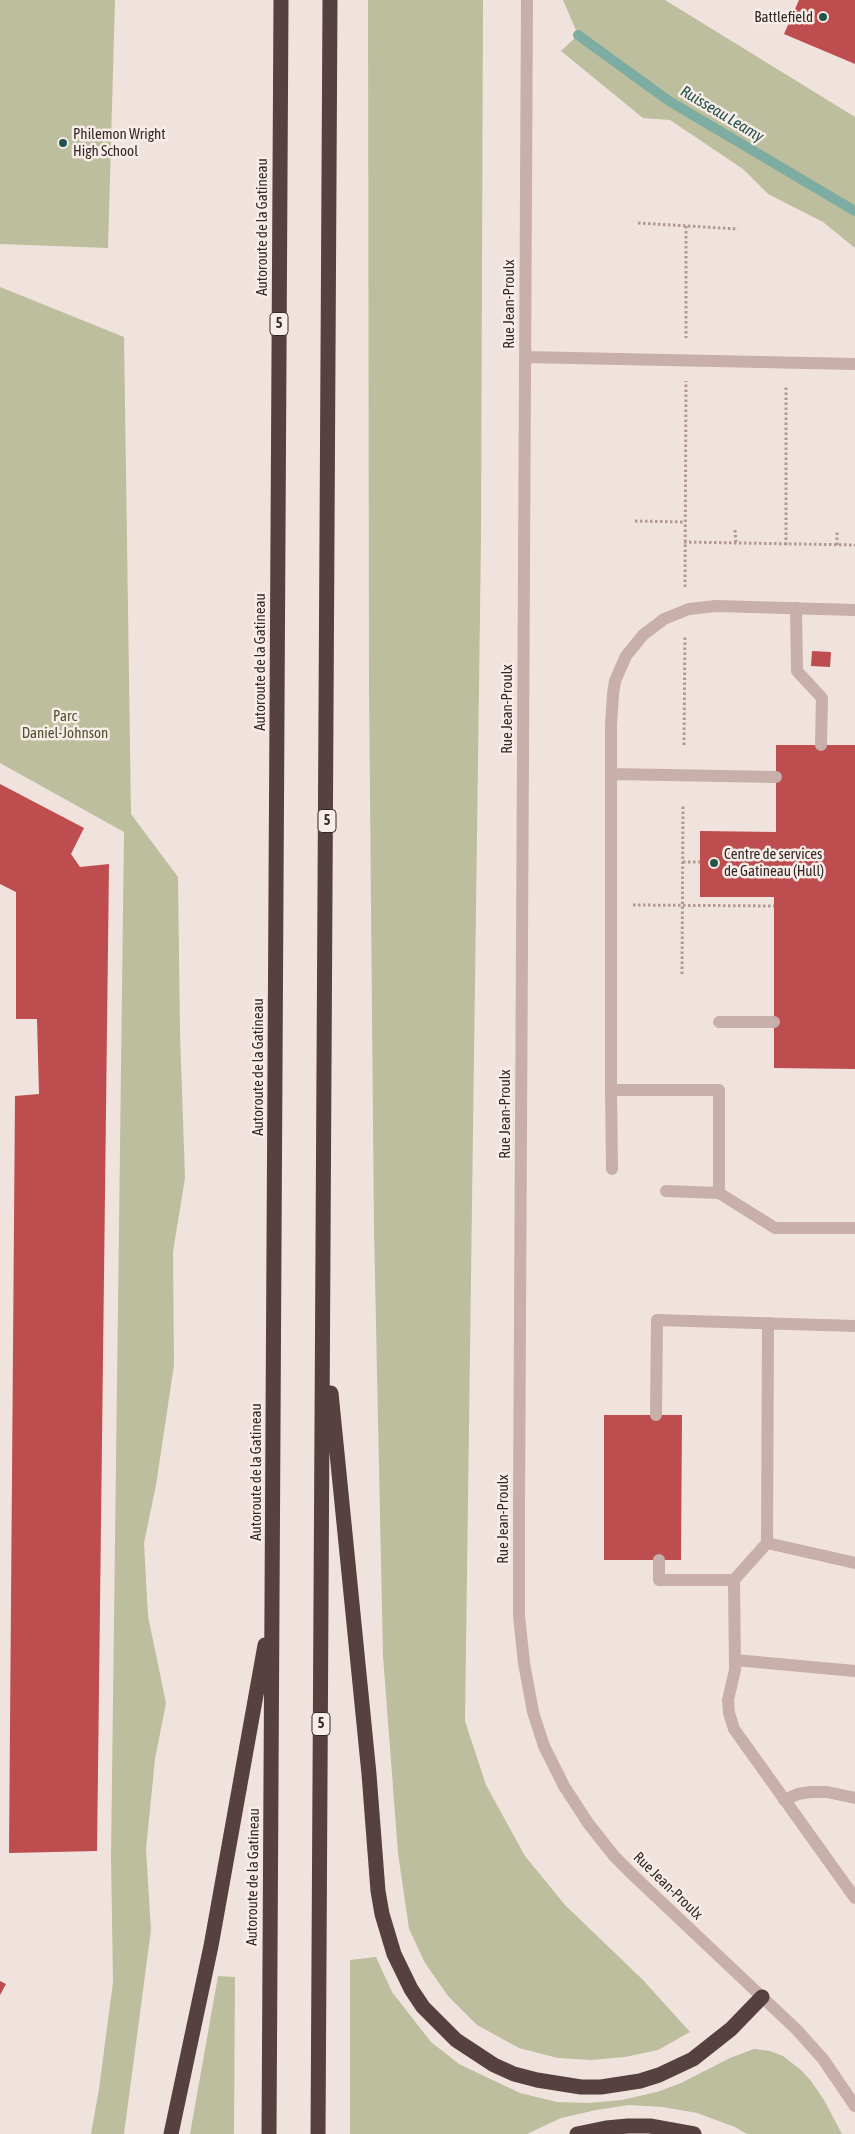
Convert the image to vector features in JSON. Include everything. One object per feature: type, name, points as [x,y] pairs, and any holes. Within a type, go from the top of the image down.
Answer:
[{"type":"highway","name":"Autoroute de la Gatineau","points":[[269,2134],[281,0]]},
{"type":"highway","name":"5","points":[[318,2134],[330,0]]},
{"type":"highway","points":[[324,1315],[369,1774],[378,1891],[382,1914],[394,1954],[411,1990],[438,2024],[487,2061],[514,2074],[537,2080],[581,2087],[601,2087],[640,2081],[677,2067],[693,2059],[719,2039],[762,1997]]},
{"type":"highway","points":[[172,2134],[211,1946],[273,1604]]},
{"type":"highway","points":[[576,2134],[628,2126],[650,2126],[694,2134]]},
{"type":"street","name":"Rue Jean-Proulx","points":[[527,0],[519,1486],[519,1616],[524,1663],[538,1728],[552,1765],[576,1806],[614,1856],[688,1929],[782,2015],[823,2058],[855,2106]]},
{"type":"street","points":[[525,357],[855,364]]},
{"type":"street","points":[[612,1169],[611,774],[615,681],[626,656],[643,635],[664,619],[689,609],[716,606],[855,610]]},
{"type":"street","points":[[796,608],[797,671],[822,698],[821,745]]},
{"type":"street","points":[[611,774],[776,777]]},
{"type":"street","points":[[719,1022],[774,1022]]},
{"type":"street","points":[[611,1090],[719,1090],[719,1193]]},
{"type":"street","points":[[666,1191],[719,1193],[775,1228],[855,1228]]},
{"type":"street","points":[[656,1415],[656,1320],[855,1326]]},
{"type":"street","points":[[768,1323],[767,1543],[734,1580],[735,1670],[728,1700],[729,1713],[734,1729],[855,1898]]},
{"type":"street","points":[[767,1543],[855,1563]]},
{"type":"street","points":[[659,1560],[659,1580],[734,1580]]},
{"type":"street","points":[[735,1660],[855,1671]]},
{"type":"street","points":[[784,1800],[798,1794],[810,1792],[827,1792],[855,1798]]},
{"type":"path","points":[[638,223],[738,229]]},
{"type":"path","points":[[686,226],[686,339]]},
{"type":"path","points":[[685,588],[686,380]]},
{"type":"path","points":[[786,384],[786,545]]},
{"type":"path","points":[[635,521],[684,522]]},
{"type":"path","points":[[735,530],[736,544]]},
{"type":"path","points":[[837,531],[837,545]]},
{"type":"path","points":[[684,542],[855,545]]},
{"type":"path","points":[[684,744],[685,633]]},
{"type":"path","points":[[682,974],[683,806]]},
{"type":"path","points":[[683,862],[700,862]]},
{"type":"path","points":[[632,905],[774,906]]},
{"type":"green space","name":"Philemon Wright High School","points":[[0,0],[115,0],[108,248],[0,244]]},
{"type":"green space","points":[[368,0],[483,0],[481,539],[465,1721],[486,1785],[525,1856],[565,1905],[643,1980],[690,2032],[658,2050],[625,2057],[591,2060],[558,2058],[519,2048],[477,2025],[448,1996],[425,1963],[409,1929],[398,1853],[383,1656],[374,1230],[369,686]]},
{"type":"green space","points":[[563,0],[665,0],[855,117],[855,248],[823,222],[768,194],[743,169],[670,120],[643,118],[561,51],[578,35]]},
{"type":"green space","name":"Parc Daniel-Johnson","points":[[0,287],[124,337],[131,814],[178,877],[180,1033],[185,1178],[173,1252],[174,1365],[156,1485],[144,1543],[148,1616],[166,1703],[155,1759],[146,1849],[151,1930],[124,2134],[91,2134],[113,1982],[111,1857],[124,832],[0,763]]},
{"type":"green space","points":[[376,1957],[392,1992],[431,2042],[459,2064],[520,2093],[557,2102],[588,2103],[622,2100],[657,2092],[681,2083],[730,2058],[754,2049],[770,2051],[783,2056],[801,2070],[811,2081],[824,2100],[842,2134],[747,2134],[735,2127],[697,2113],[663,2107],[629,2105],[561,2118],[527,2134],[350,2134],[350,1960]]},
{"type":"green space","points":[[218,1976],[235,1977],[234,2134],[190,2134]]},
{"type":"building","name":"Battlefield","points":[[799,0],[855,0],[855,64],[784,34]]},
{"type":"building","points":[[812,651],[831,652],[830,667],[811,666]]},
{"type":"building","points":[[776,745],[855,745],[855,1069],[774,1068],[774,897],[700,897],[700,831],[776,832]]},
{"type":"building","points":[[0,784],[84,828],[71,854],[80,867],[109,864],[97,1851],[9,1853],[15,1096],[39,1094],[37,1019],[16,1019],[16,892],[0,884]]},
{"type":"building","points":[[604,1415],[682,1415],[681,1560],[604,1560]]},
{"type":"building","points":[[0,1981],[6,1984],[0,1995]]},
{"type":"waterway","name":"Ruisseau Leamy","points":[[578,35],[669,101],[855,211]]},
{"type":"place","name":"Battlefield","points":[[823,17]]},
{"type":"place","name":"Philemon Wright High School","points":[[63,143]]},
{"type":"place","name":"Centre de services de Gatineau (Hull)","points":[[714,863]]}]
